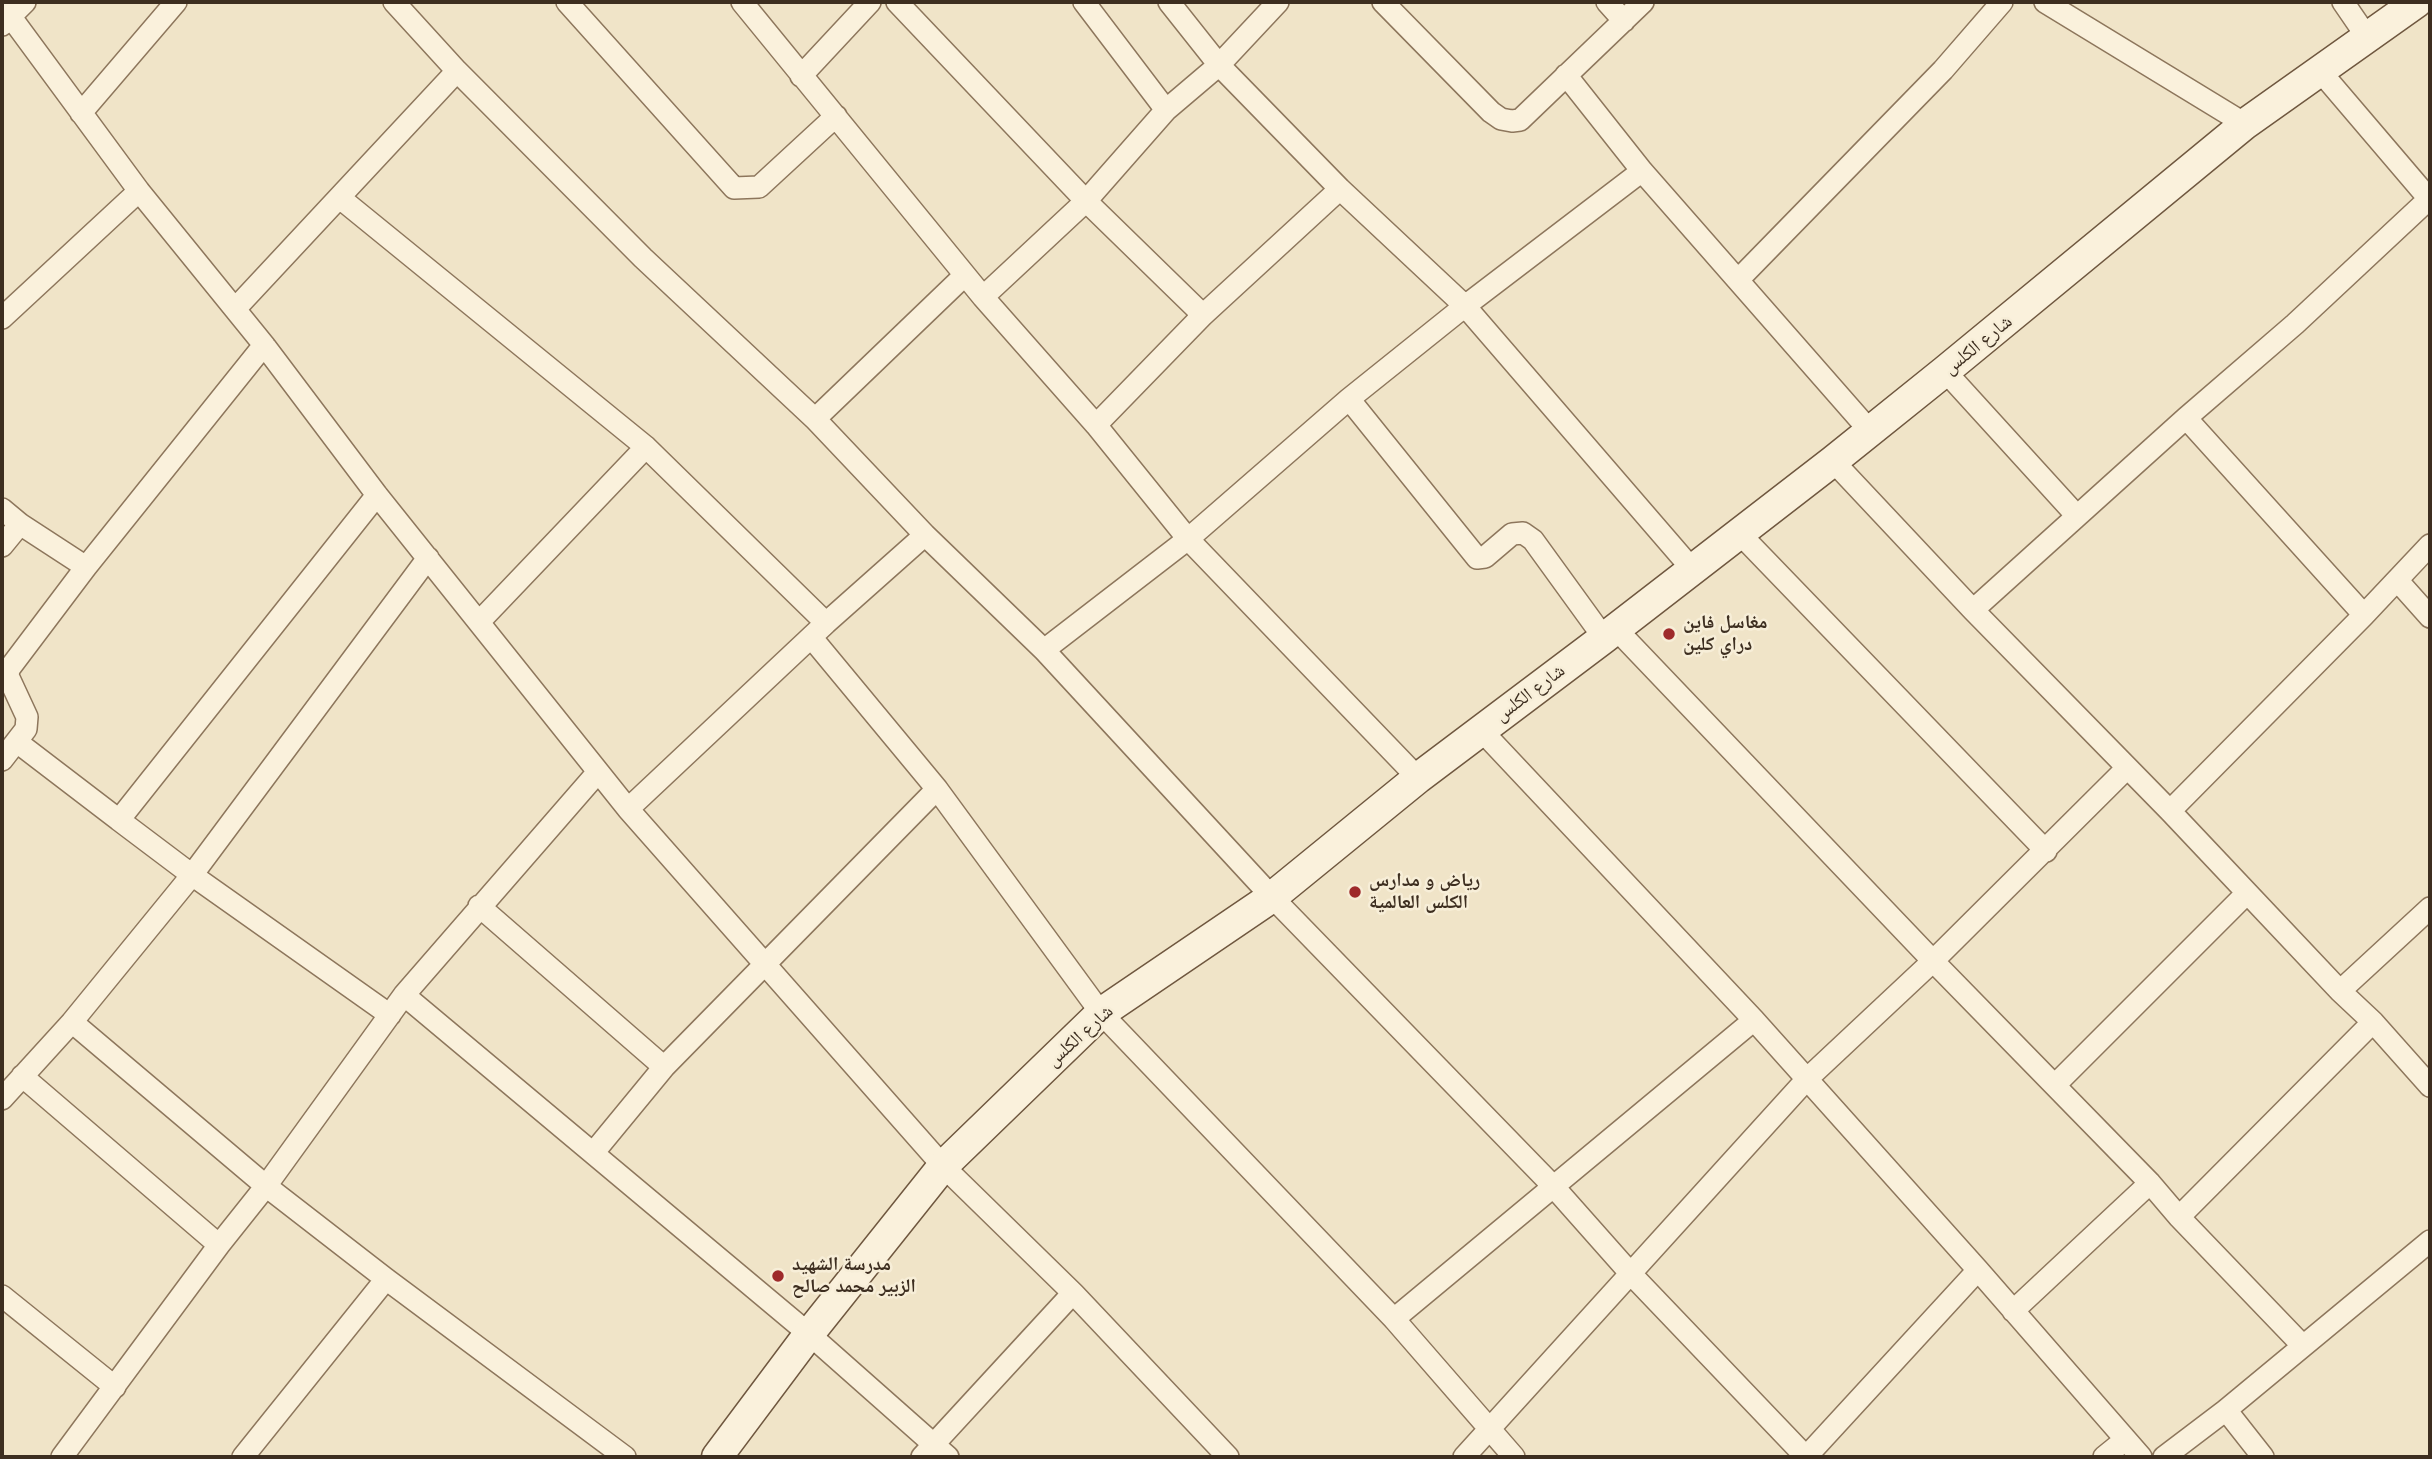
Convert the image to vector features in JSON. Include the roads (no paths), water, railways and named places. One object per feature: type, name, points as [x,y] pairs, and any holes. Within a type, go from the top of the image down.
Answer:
[{"type":"street","points":[[81,113],[176,2]]},
{"type":"street","points":[[394,2],[457,71],[643,258],[815,419],[925,535],[1044,650],[1272,897],[1553,1186],[1631,1274],[1806,1457],[1978,1270]]},
{"type":"street","points":[[568,2],[734,188],[759,187],[836,116]]},
{"type":"street","points":[[742,2],[983,297],[1096,425],[1188,538],[1418,778]]},
{"type":"street","points":[[801,76],[870,2]]},
{"type":"street","points":[[897,2],[1086,201],[1203,315]]},
{"type":"street","points":[[1084,2],[1166,110]]},
{"type":"street","points":[[1169,2],[1219,65],[1340,189],[1465,306],[1692,569]]},
{"type":"street","points":[[983,297],[1086,201],[1166,110],[1219,65],[1278,2]]},
{"type":"street","points":[[1383,2],[1501,120],[1520,120],[1643,2]]},
{"type":"street","points":[[1607,2],[1624,21]]},
{"type":"street","points":[[1738,280],[1944,69],[2002,2]]},
{"type":"street","points":[[2045,2],[2245,124]]},
{"type":"street","points":[[2343,2],[2367,37]]},
{"type":"street","name":"شارع الكلس","points":[[717,1457],[809,1334],[943,1166],[1101,1013],[1272,897],[1418,778],[1833,461],[2245,124],[2417,2]]},
{"type":"street","points":[[10,12],[139,191],[264,345],[377,495],[628,809],[943,1166],[1073,1293],[1228,1457]]},
{"type":"street","points":[[235,309],[457,71]]},
{"type":"street","points":[[1973,610],[2186,418],[2295,324],[2430,199],[2320,71]]},
{"type":"street","points":[[1566,75],[1643,171],[1870,431]]},
{"type":"street","points":[[1044,650],[1188,538],[1349,399],[1465,306],[1643,171]]},
{"type":"street","points":[[1096,425],[1203,315],[1340,189]]},
{"type":"street","points":[[2,318],[139,191]]},
{"type":"street","points":[[341,198],[646,447],[819,630],[1101,1013],[1394,1319],[1514,1457]]},
{"type":"street","points":[[815,419],[965,275]]},
{"type":"street","points":[[2,760],[26,729],[27,718],[8,676],[9,669],[86,567],[264,345]]},
{"type":"street","points":[[1945,372],[2077,516]]},
{"type":"street","points":[[1349,399],[1477,558],[1485,557],[1512,534],[1524,533],[1533,540],[1610,633],[2055,1085],[2302,1346]]},
{"type":"street","points":[[2186,418],[2364,615]]},
{"type":"street","points":[[479,622],[646,447]]},
{"type":"street","points":[[1833,461],[1973,610],[2373,1022],[2430,1086]]},
{"type":"street","points":[[119,820],[377,495]]},
{"type":"street","points":[[2,509],[20,524],[86,567]]},
{"type":"street","points":[[2,547],[20,524]]},
{"type":"street","points":[[1740,534],[2046,851]]},
{"type":"street","points":[[628,809],[925,535]]},
{"type":"street","points":[[2170,811],[2430,545]]},
{"type":"street","points":[[2,1100],[72,1023],[192,875],[428,558]]},
{"type":"street","points":[[2397,580],[2430,617]]},
{"type":"street","points":[[1481,730],[1754,1020],[2141,1457]]},
{"type":"street","points":[[17,742],[192,875],[390,1015]]},
{"type":"street","points":[[1464,1457],[1807,1079],[1933,961],[2127,768]]},
{"type":"street","points":[[62,1457],[266,1186],[404,995],[598,772]]},
{"type":"street","points":[[594,1152],[664,1067],[937,789]]},
{"type":"street","points":[[2055,1085],[2247,893]]},
{"type":"street","points":[[479,906],[664,1067]]},
{"type":"street","points":[[2340,991],[2430,908]]},
{"type":"street","points":[[404,995],[809,1334],[934,1453],[1073,1293]]},
{"type":"street","points":[[1394,1319],[1754,1020]]},
{"type":"street","points":[[2179,1217],[2373,1022]]},
{"type":"street","points":[[72,1023],[266,1186],[625,1457]]},
{"type":"street","points":[[22,1076],[219,1245]]},
{"type":"street","points":[[2013,1311],[2150,1183]]},
{"type":"street","points":[[2164,1457],[2226,1410],[2430,1241]]},
{"type":"street","points":[[243,1457],[386,1279]]},
{"type":"street","points":[[2,1296],[115,1387]]},
{"type":"street","points":[[2226,1410],[2263,1457]]},
{"type":"street","points":[[2104,1457],[2125,1440]]},
{"type":"place","name":"مغاسل فاين دراي كلين","points":[[1669,634]]},
{"type":"place","name":"رياض و مدارس الكلس العالمية","points":[[1355,892]]},
{"type":"place","name":"مدرسة الشهيد الزبير محمد صالح","points":[[778,1276]]}]
